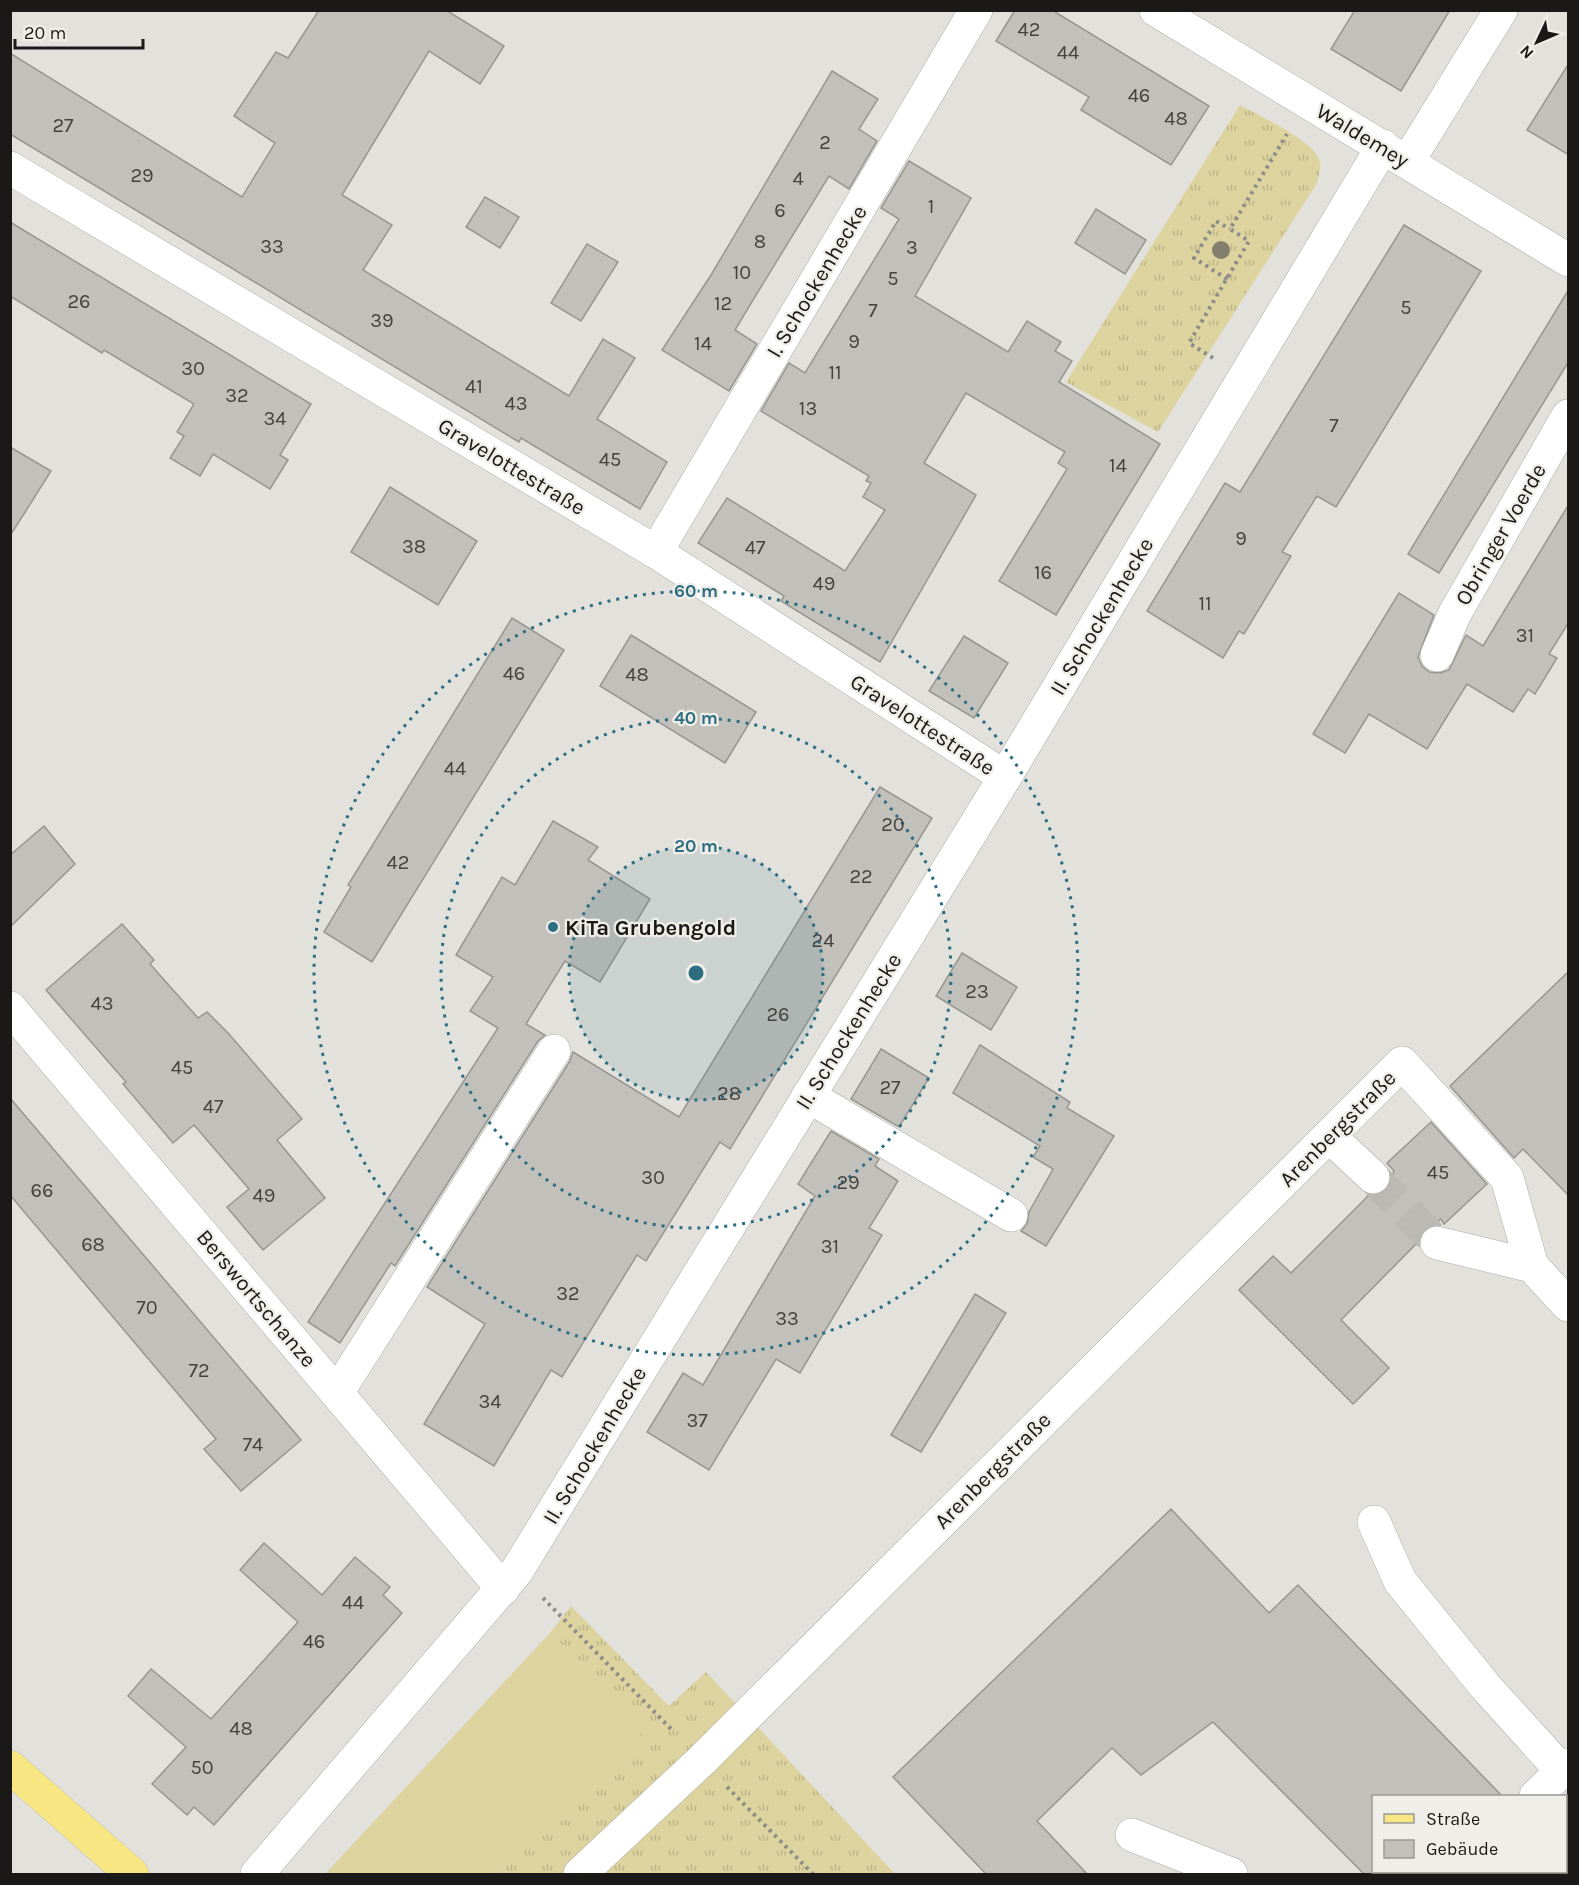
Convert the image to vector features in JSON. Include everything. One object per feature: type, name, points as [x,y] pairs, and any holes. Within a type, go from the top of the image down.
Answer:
[{"type":"main road","points":[[10,1767],[132,1875]]},
{"type":"street","name":"I. Schockenhecke","points":[[656,552],[976,10]]},
{"type":"street","name":"Waldemey","points":[[1156,10],[1569,261]]},
{"type":"street","name":"II. Schockenhecke","points":[[257,1875],[509,1581],[1005,777],[1245,376],[1396,154],[1501,10]]},
{"type":"street","name":"Gravelottestraße","points":[[10,168],[656,552],[1005,777]]},
{"type":"street","name":"Obringer Voerde","points":[[1437,655],[1455,613],[1569,416]]},
{"type":"street","name":"Berswortschanze","points":[[10,1008],[335,1390],[509,1581]]},
{"type":"street","points":[[335,1390],[344,1382],[554,1051]]},
{"type":"street","name":"Arenbergstraße","points":[[580,1875],[702,1760],[1402,1064],[1507,1178],[1532,1266]]},
{"type":"street","points":[[808,1096],[1011,1215]]},
{"type":"street","points":[[1329,1136],[1373,1178]]},
{"type":"street","points":[[1437,1243],[1532,1266],[1569,1305]]},
{"type":"street","points":[[1374,1522],[1400,1581],[1485,1686],[1565,1768],[1538,1795]]},
{"type":"street","points":[[1132,1835],[1231,1875]]},
{"type":"path","points":[[1230,229],[1291,126]]},
{"type":"path","points":[[1227,279],[1194,258],[1216,221],[1250,241],[1189,343],[1245,376]]},
{"type":"path","points":[[509,1581],[702,1760],[813,1875]]},
{"type":"green space","points":[[1240,105],[1284,129],[1314,151],[1320,162],[1319,177],[1158,432],[1066,382]]},
{"type":"green space","points":[[571,1606],[669,1706],[706,1672],[895,1874],[496,1874],[644,1730],[550,1633]]},
{"type":"green space","points":[[550,1633],[645,1730],[496,1874],[325,1874]]},
{"type":"building","points":[[319,10],[446,10],[504,46],[480,84],[429,51],[342,195],[392,225],[363,270],[569,396],[603,339],[635,358],[597,419],[667,462],[640,509],[521,438],[519,442],[10,134],[10,53],[242,197],[275,143],[234,116],[276,52],[288,58]]},
{"type":"building","points":[[1015,10],[1052,10],[1209,106],[1171,165],[1081,110],[1089,97],[996,41]]},
{"type":"building","points":[[1355,10],[1450,10],[1401,91],[1331,49]]},
{"type":"building","points":[[1569,63],[1569,155],[1527,130]]},
{"type":"building","points":[[832,71],[878,99],[859,129],[877,141],[849,189],[829,176],[735,330],[757,344],[729,391],[662,350],[711,275]]},
{"type":"building","points":[[909,161],[971,198],[915,296],[1008,352],[1027,321],[1061,342],[1055,351],[1072,361],[1059,382],[1160,444],[1056,615],[999,581],[1067,469],[1058,463],[1065,452],[966,393],[924,463],[976,495],[880,662],[781,601],[784,596],[698,543],[727,498],[845,571],[885,510],[863,497],[871,483],[866,481],[869,476],[761,411],[789,363],[805,373],[899,219],[881,208]]},
{"type":"building","points":[[485,197],[519,217],[500,248],[466,227]]},
{"type":"building","points":[[1096,209],[1146,240],[1125,274],[1075,243]]},
{"type":"building","points":[[10,222],[311,404],[280,455],[288,460],[270,489],[213,454],[200,476],[170,458],[184,436],[177,432],[194,404],[104,350],[102,353],[10,296]]},
{"type":"building","points":[[1404,225],[1481,271],[1336,507],[1317,496],[1282,552],[1291,556],[1244,634],[1239,631],[1223,658],[1147,611],[1225,483],[1240,492]]},
{"type":"building","points":[[587,244],[618,262],[581,321],[551,303]]},
{"type":"building","points":[[1569,289],[1569,361],[1439,573],[1408,554]]},
{"type":"building","points":[[10,447],[51,471],[10,536]]},
{"type":"building","points":[[390,487],[477,541],[438,605],[351,552]]},
{"type":"building","points":[[1569,504],[1569,622],[1549,654],[1557,658],[1535,694],[1528,689],[1513,712],[1467,684],[1427,749],[1369,714],[1345,753],[1313,734],[1399,593],[1434,615],[1418,657],[1422,666],[1429,672],[1440,673],[1449,670],[1466,635],[1483,646]]},
{"type":"building","points":[[512,618],[564,650],[372,962],[324,932],[351,887],[348,885]]},
{"type":"building","points":[[631,635],[756,712],[725,763],[600,686]]},
{"type":"building","points":[[964,636],[1008,663],[974,718],[929,691]]},
{"type":"building","points":[[880,787],[932,818],[730,1149],[720,1142],[646,1261],[637,1255],[562,1377],[551,1370],[494,1466],[424,1424],[485,1324],[427,1287],[570,1061],[573,1052],[679,1117]]},
{"type":"building","points":[[553,821],[598,847],[588,860],[650,899],[600,982],[565,961],[526,1024],[545,1035],[538,1041],[395,1266],[391,1263],[340,1343],[308,1322],[498,1028],[470,1011],[493,977],[456,955],[502,877],[515,885]]},
{"type":"building","points":[[44,826],[75,864],[10,927],[10,855]]},
{"type":"building","points":[[122,924],[154,960],[150,964],[198,1018],[207,1012],[229,1034],[302,1119],[277,1140],[325,1198],[263,1250],[227,1207],[249,1189],[194,1125],[173,1143],[123,1084],[126,1082],[46,990]]},
{"type":"building","points":[[962,953],[1017,987],[991,1030],[936,996]]},
{"type":"building","points":[[1569,971],[1569,1196],[1523,1149],[1514,1158],[1450,1086]]},
{"type":"building","points":[[980,1045],[1070,1102],[1067,1108],[1114,1136],[1046,1246],[1021,1231],[1027,1224],[1029,1212],[1053,1169],[1033,1157],[1040,1146],[953,1093]]},
{"type":"building","points":[[881,1049],[929,1078],[899,1127],[851,1099]]},
{"type":"building","points":[[10,1098],[301,1440],[241,1491],[204,1449],[216,1439],[10,1195]]},
{"type":"building","points":[[1431,1122],[1487,1184],[1444,1224],[1441,1219],[1424,1230],[1419,1241],[1341,1320],[1389,1368],[1353,1404],[1239,1290],[1273,1256],[1291,1273],[1369,1195],[1379,1195],[1386,1190],[1394,1171],[1387,1163]]},
{"type":"building","points":[[831,1131],[879,1159],[875,1166],[898,1181],[869,1228],[882,1235],[800,1373],[776,1359],[709,1470],[647,1432],[683,1373],[703,1385],[815,1196],[798,1184]]},
{"type":"building","points":[[975,1294],[1006,1313],[921,1452],[891,1435]]},
{"type":"building","points":[[1171,1509],[1269,1613],[1298,1585],[1501,1795],[1372,1795],[1372,1873],[1374,1875],[1365,1875],[1213,1722],[1141,1775],[1112,1748],[1037,1821],[1088,1875],[987,1875],[893,1777]]},
{"type":"building","points":[[264,1543],[322,1595],[355,1557],[390,1587],[383,1595],[402,1613],[214,1825],[194,1807],[187,1815],[152,1784],[186,1747],[128,1696],[151,1669],[211,1719],[298,1622],[240,1570]]},
{"type":"tunnel","points":[[1373,1177],[1437,1243]]},
{"type":"place","name":"KiTa Grubengold","points":[[553,927]]}]
